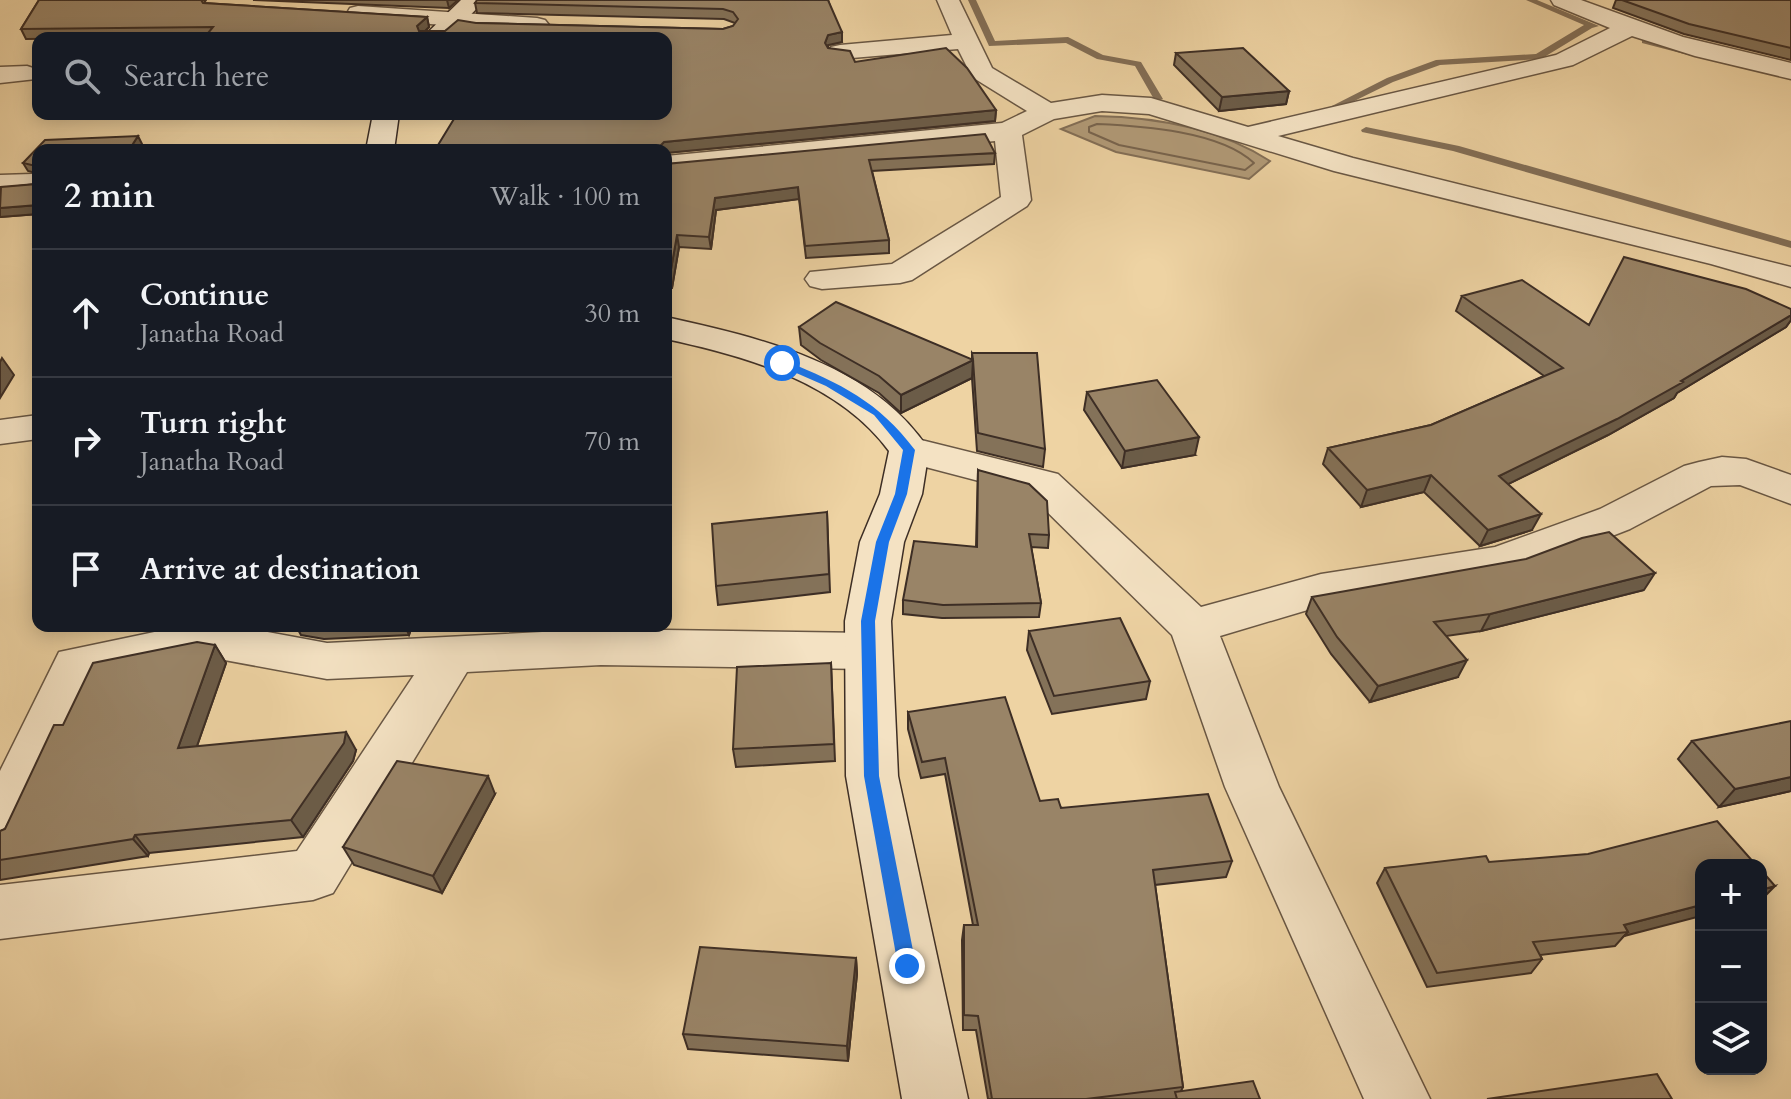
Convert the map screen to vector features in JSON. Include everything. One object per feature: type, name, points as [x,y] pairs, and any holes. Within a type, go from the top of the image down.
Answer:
[{"type":"street","points":[[439,32],[474,0]]},
{"type":"street","points":[[948,0],[981,72],[1047,112]]},
{"type":"street","points":[[1562,0],[1629,28],[1725,58],[1791,71]]},
{"type":"street","points":[[342,12],[452,18],[479,23],[556,25]]},
{"type":"street","points":[[1247,136],[1564,60],[1629,28]]},
{"type":"street","points":[[840,52],[966,41]]},
{"type":"street","points":[[0,75],[27,74]]},
{"type":"street","points":[[672,164],[1008,131],[1047,112],[1102,103],[1151,106],[1344,165],[1722,257],[1791,277]]},
{"type":"street","points":[[381,144],[385,120]]},
{"type":"street","points":[[822,279],[900,273],[1016,200],[1008,131]]},
{"type":"street","points":[[0,184],[32,183]]},
{"type":"street","points":[[672,329],[729,341],[830,383],[878,413],[909,450],[1043,484],[1193,627],[1252,787],[1397,1099]]},
{"type":"street","points":[[0,432],[32,428]]},
{"type":"street","points":[[909,450],[901,494],[882,542],[868,621],[872,776],[935,1099]]},
{"type":"street","points":[[1193,627],[1321,590],[1501,562],[1615,519],[1699,475],[1722,470],[1746,472],[1791,490]]},
{"type":"street","points":[[0,828],[76,665],[208,639],[327,661],[601,647],[868,651]]},
{"type":"street","points":[[0,912],[313,875],[453,655]]},
{"type":"water","points":[[1095,116],[1186,126],[1230,140],[1270,161],[1249,179],[1116,152],[1061,129]]},
{"type":"building","points":[[39,0],[201,0],[203,3],[427,17],[417,26],[419,31],[445,31],[458,20],[723,29],[733,26],[738,19],[733,12],[723,9],[475,3],[477,0],[828,0],[842,32],[828,35],[825,43],[828,48],[850,51],[855,62],[946,48],[967,68],[996,110],[662,144],[439,144],[453,120],[672,120],[672,32],[209,32],[213,27],[21,29]]},
{"type":"building","points":[[1622,0],[1791,0],[1791,48],[1689,24]]},
{"type":"building","points":[[1243,48],[1289,91],[1222,97],[1176,53]]},
{"type":"building","points":[[985,134],[995,153],[869,160],[889,240],[805,246],[798,187],[715,198],[709,237],[677,235],[672,264],[672,163]]},
{"type":"building","points":[[138,136],[133,144],[41,144],[45,140]]},
{"type":"building","points":[[32,154],[32,165],[23,163]]},
{"type":"building","points":[[32,184],[32,205],[0,208],[1,187]]},
{"type":"building","points":[[1624,257],[1746,289],[1791,309],[1791,315],[1617,419],[1499,476],[1541,514],[1488,530],[1431,475],[1367,490],[1328,448],[1431,425],[1563,368],[1462,296],[1522,280],[1589,325]]},
{"type":"building","points":[[836,302],[973,360],[901,395],[879,376],[820,343],[799,327]]},
{"type":"building","points":[[972,353],[1037,353],[1045,449],[978,433]]},
{"type":"building","points":[[1157,380],[1199,437],[1125,451],[1087,392]]},
{"type":"building","points":[[978,470],[1029,484],[1047,501],[1049,535],[1029,534],[1041,603],[943,605],[903,600],[914,541],[977,547]]},
{"type":"building","points":[[827,512],[829,574],[716,586],[712,524]]},
{"type":"building","points":[[1609,532],[1655,573],[1490,614],[1434,622],[1467,660],[1378,686],[1337,637],[1312,597],[1526,559],[1582,538]]},
{"type":"building","points":[[1120,618],[1150,681],[1054,696],[1029,631]]},
{"type":"building","points":[[197,642],[215,645],[178,748],[346,732],[344,743],[291,820],[135,835],[133,839],[0,860],[0,831],[5,829],[54,725],[63,725],[93,663]]},
{"type":"building","points":[[831,663],[834,744],[733,749],[737,667]]},
{"type":"building","points":[[1005,697],[1040,801],[1058,799],[1061,808],[1208,794],[1232,861],[1153,870],[1183,1087],[1086,1099],[992,1099],[978,1016],[964,1015],[964,925],[978,925],[945,758],[922,762],[908,712]]},
{"type":"building","points":[[1791,721],[1791,777],[1735,789],[1692,741]]},
{"type":"building","points":[[397,761],[488,776],[433,876],[343,847]]},
{"type":"building","points":[[1717,821],[1751,859],[1695,859],[1695,907],[1624,925],[1628,932],[1533,942],[1542,959],[1437,973],[1385,868],[1486,856],[1489,862],[1588,854]]},
{"type":"building","points":[[1767,877],[1775,886],[1767,888]]},
{"type":"building","points":[[700,947],[856,958],[847,1046],[683,1034]]},
{"type":"building","points":[[1657,1074],[1672,1099],[1487,1099]]},
{"type":"building","points":[[1253,1081],[1260,1099],[1177,1099],[1175,1092]]},
{"type":"waterway","points":[[972,0],[992,44],[1068,40],[1100,57],[1138,64],[1158,99]]},
{"type":"waterway","points":[[1530,0],[1595,26]]},
{"type":"waterway","points":[[1331,109],[1390,80],[1439,62],[1538,57],[1590,25]]},
{"type":"waterway","points":[[1645,41],[1692,53]]},
{"type":"waterway","points":[[1366,130],[1455,148],[1791,245]]},
{"type":"route","points":[[782,363],[830,383],[878,413],[909,450],[901,494],[882,542],[868,621],[872,776],[907,966]]}]
